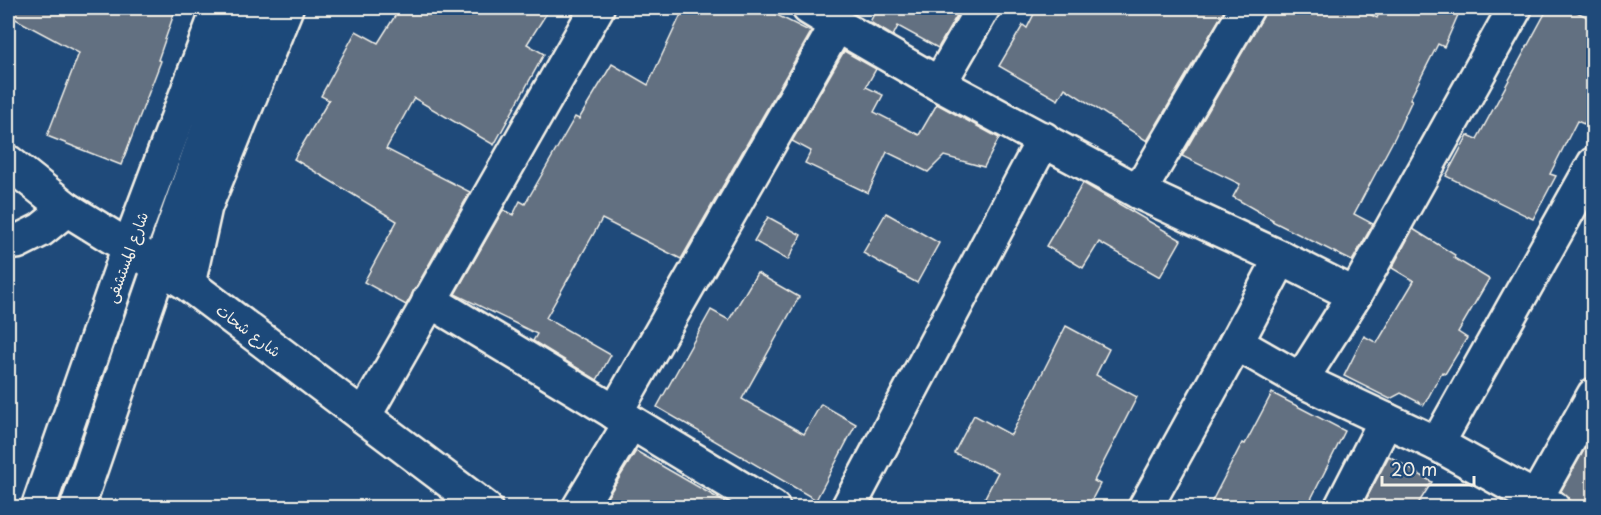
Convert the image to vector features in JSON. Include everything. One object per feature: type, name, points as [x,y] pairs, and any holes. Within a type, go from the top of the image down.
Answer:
[{"type":"street","name":"شارع المستشفى","points":[[38,507],[129,247],[219,8]]},
{"type":"street","points":[[174,275],[205,132],[252,8]]},
{"type":"street","points":[[77,507],[174,275],[205,207],[286,8]]},
{"type":"street","points":[[364,416],[597,8]]},
{"type":"street","points":[[810,8],[939,84],[1139,192],[1355,295]]},
{"type":"street","points":[[939,84],[983,8]]},
{"type":"street","points":[[1139,192],[1247,8]]},
{"type":"street","points":[[1301,380],[1355,295],[1515,8]]},
{"type":"street","points":[[579,507],[623,417],[837,25]]},
{"type":"street","points":[[848,507],[1044,139]]},
{"type":"street","name":"شارع شحات","points":[[8,162],[67,209],[174,275],[484,507]]},
{"type":"street","points":[[1437,444],[1582,210],[1593,164]]},
{"type":"street","points":[[8,241],[17,242],[41,230],[67,209]]},
{"type":"street","points":[[1145,507],[1281,258]]},
{"type":"street","points":[[429,300],[773,507]]},
{"type":"street","points":[[1236,343],[1301,380],[1437,444],[1544,503],[1593,395]]},
{"type":"street","points":[[1341,507],[1386,420]]},
{"type":"building","points":[[8,8],[176,8],[158,60],[161,61],[121,165],[47,136],[79,53],[8,15]]},
{"type":"building","points":[[400,8],[550,8],[527,44],[544,54],[494,145],[414,98],[386,149],[470,192],[406,305],[364,282],[397,221],[294,159],[329,100],[321,96],[356,31],[378,43]]},
{"type":"building","points":[[684,8],[763,8],[811,32],[681,259],[602,219],[546,318],[611,355],[597,380],[533,341],[537,334],[455,294],[503,210],[513,215],[520,201],[525,204],[575,117],[579,119],[612,64],[648,85]]},
{"type":"building","points":[[862,8],[955,8],[960,10],[938,48],[898,26],[893,36],[870,22],[874,14]]},
{"type":"building","points":[[1037,8],[1226,8],[1147,141],[1065,88],[1058,100],[999,66],[1023,25],[1027,28]]},
{"type":"building","points":[[1266,8],[1358,8],[1377,18],[1381,8],[1461,8],[1444,47],[1438,44],[1410,99],[1412,100],[1395,137],[1354,214],[1373,224],[1352,261],[1272,221],[1233,197],[1240,184],[1182,156],[1263,17]]},
{"type":"building","points":[[1548,8],[1569,8],[1593,20],[1593,105],[1584,124],[1577,121],[1550,174],[1556,176],[1533,219],[1446,176],[1468,135],[1477,139]]},
{"type":"building","points":[[844,51],[876,69],[866,87],[883,95],[874,112],[919,135],[937,104],[999,138],[984,167],[944,156],[928,172],[887,152],[868,193],[805,163],[811,151],[792,141]]},
{"type":"building","points":[[1083,183],[1181,240],[1160,277],[1099,242],[1083,268],[1046,246]]},
{"type":"building","points":[[886,213],[939,243],[917,283],[863,253]]},
{"type":"building","points":[[768,217],[801,235],[788,260],[754,241]]},
{"type":"building","points":[[1413,229],[1489,279],[1458,332],[1467,338],[1445,374],[1442,372],[1424,405],[1401,393],[1390,399],[1344,376],[1364,336],[1377,343],[1414,281],[1392,268]]},
{"type":"building","points":[[757,273],[799,297],[742,399],[804,434],[821,404],[856,424],[816,500],[657,407],[711,310],[729,320]]},
{"type":"building","points":[[1066,326],[1109,349],[1096,375],[1137,397],[1094,481],[1100,484],[1088,507],[980,507],[998,472],[954,453],[974,415],[1011,435]]},
{"type":"building","points":[[1272,393],[1345,431],[1307,507],[1209,507],[1242,443],[1245,444]]},
{"type":"building","points":[[1593,434],[1593,507],[1576,507],[1571,505],[1569,498],[1561,491]]},
{"type":"building","points":[[636,451],[733,507],[601,507]]},
{"type":"building","points":[[1389,456],[1432,482],[1416,507],[1362,507]]}]
